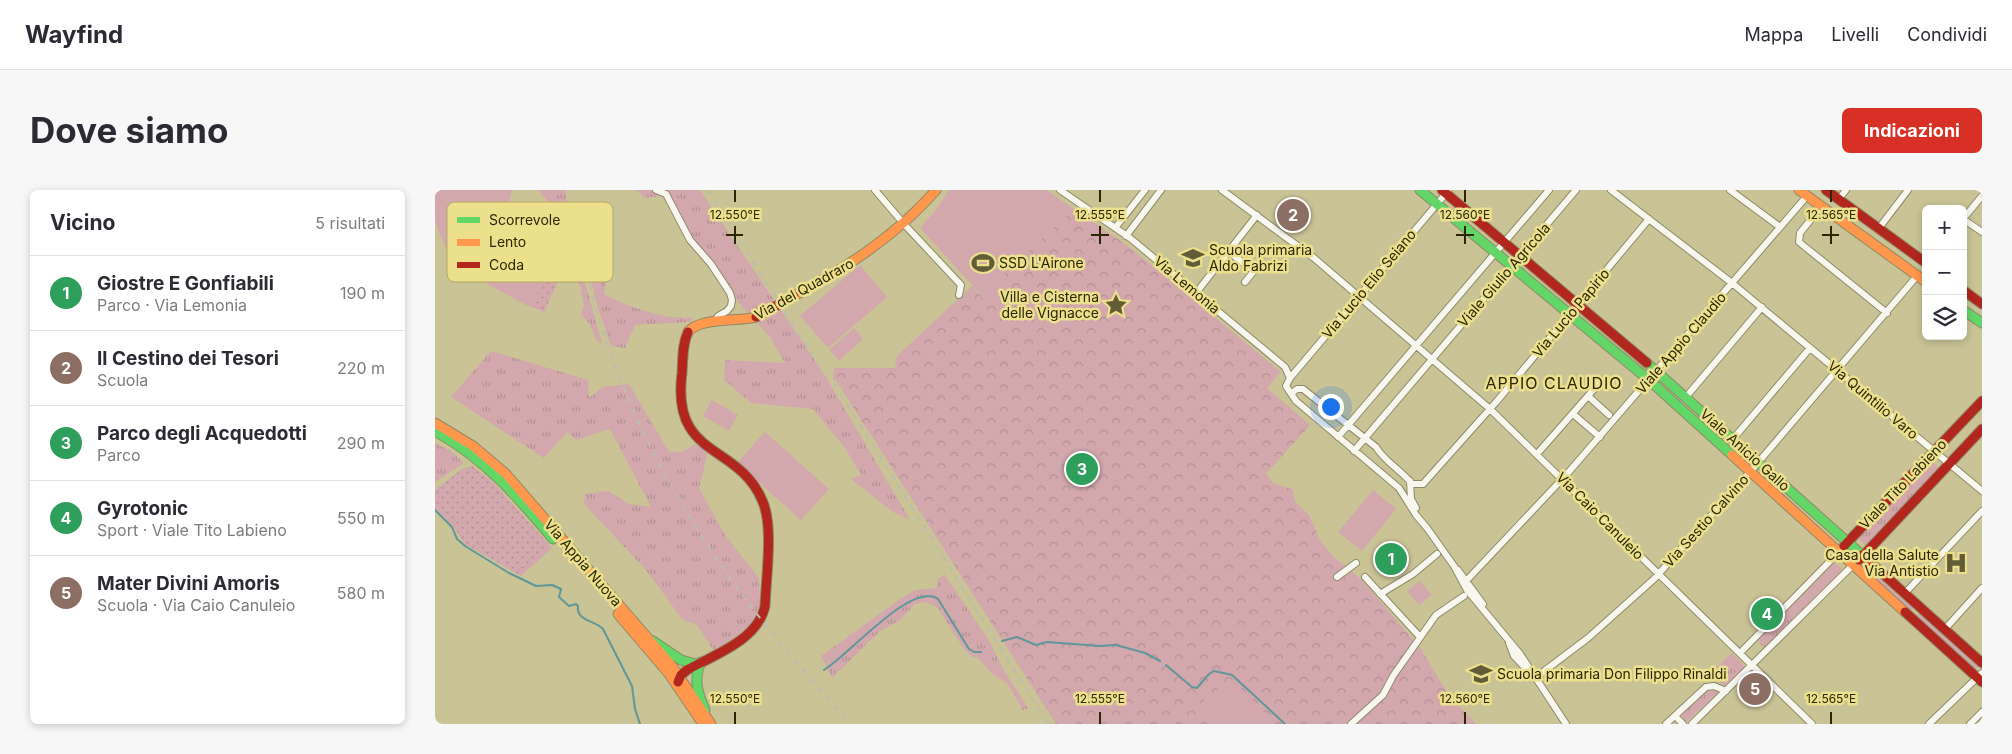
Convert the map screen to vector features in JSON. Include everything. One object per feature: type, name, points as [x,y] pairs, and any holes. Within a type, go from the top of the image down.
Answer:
[{"type":"street","points":[[656,190],[666,194],[689,240],[711,264],[730,293],[731,306],[727,311],[718,316],[715,322]]},
{"type":"street","points":[[875,190],[961,285],[959,294]]},
{"type":"street","name":"Via del Quadraro","points":[[679,681],[698,663],[744,637],[759,621],[765,606],[768,519],[764,502],[750,481],[694,434],[685,422],[681,410],[680,385],[686,334],[692,327],[715,322],[738,322],[756,317],[861,258],[904,224],[936,190]]},
{"type":"street","name":"Via Lemonia","points":[[1060,190],[1126,236],[1286,368],[1289,378],[1286,386],[1291,393]]},
{"type":"street","points":[[1115,228],[1145,190]]},
{"type":"street","points":[[1126,236],[1161,190]]},
{"type":"street","name":"Via Caio Canuleio","points":[[1222,190],[1301,248],[1490,409],[1812,724]]},
{"type":"street","name":"Viale Anicio Gallo","points":[[1420,190],[1649,380],[1909,617],[1980,678]]},
{"type":"street","name":"Viale Giulio Agricola","points":[[1338,437],[1417,347],[1549,190]]},
{"type":"street","name":"Viale Giulio Agricola","points":[[1354,451],[1576,190]]},
{"type":"street","points":[[1611,190],[1762,307],[1686,397]]},
{"type":"street","points":[[1730,190],[1780,227]]},
{"type":"street","points":[[1826,190],[1839,199],[1859,224],[1922,279]]},
{"type":"street","points":[[1839,199],[1846,190]]},
{"type":"street","points":[[1879,228],[1907,190]]},
{"type":"street","name":"Viale Anicio Gallo","points":[[1445,191],[1657,371],[1982,663]]},
{"type":"street","name":"Via Lucio Elio Seiano","points":[[1289,378],[1437,204],[1445,191]]},
{"type":"street","points":[[1803,193],[1821,207],[1859,224],[1879,228],[1922,260]]},
{"type":"street","name":"Viale Appio Claudio","points":[[1467,580],[1517,530],[1657,371],[1780,227],[1803,193]]},
{"type":"street","points":[[1967,214],[1982,196]]},
{"type":"street","points":[[1821,207],[1799,235],[1798,240],[1802,246],[1887,312]]},
{"type":"street","points":[[1196,292],[1257,215]]},
{"type":"street","name":"Via Lucio Papirio","points":[[1410,480],[1416,485],[1424,484],[1490,409],[1649,219]]},
{"type":"street","points":[[1967,222],[1982,232]]},
{"type":"street","points":[[1229,252],[1253,271],[1245,282]]},
{"type":"street","name":"Via Sestio Calvino","points":[[1535,678],[1588,638],[1658,574],[1750,472],[1917,276]]},
{"type":"street","points":[[1967,293],[1979,302],[1975,310],[1967,311]]},
{"type":"street","name":"Via Quintilio Varo","points":[[1762,307],[1982,491]]},
{"type":"street","points":[[1967,312],[1982,324]]},
{"type":"street","points":[[1733,439],[1810,348]]},
{"type":"street","points":[[1537,454],[1602,380]]},
{"type":"street","points":[[1427,528],[1417,517],[1399,488],[1296,402],[1291,393],[1297,389],[1303,389],[1376,447],[1381,455],[1410,480],[1411,501],[1427,528],[1454,566],[1468,591],[1487,612],[1509,643],[1519,663],[1535,678],[1567,724]]},
{"type":"street","points":[[1588,396],[1609,415]]},
{"type":"street","name":"Viale Tito Labieno","points":[[1740,653],[1839,552],[1982,400]]},
{"type":"street","points":[[1573,414],[1600,436]]},
{"type":"street","name":"Via Appia Nuova","points":[[435,423],[467,440],[493,460],[648,637],[711,724]]},
{"type":"street","name":"Viale Tito Labieno","points":[[1692,724],[1863,556],[1982,429]]},
{"type":"street","name":"Via Appia Nuova","points":[[435,431],[471,452],[498,476],[654,655],[679,681],[703,724]]},
{"type":"street","points":[[1399,488],[1405,486],[1410,480]]},
{"type":"street","points":[[1905,593],[1982,511]]},
{"type":"street","points":[[1380,594],[1413,574],[1437,554]]},
{"type":"street","points":[[1337,577],[1356,563]]},
{"type":"street","points":[[1454,566],[1467,580],[1468,591]]},
{"type":"street","points":[[1365,577],[1420,637]]},
{"type":"street","points":[[1945,629],[1982,588]]},
{"type":"street","points":[[1351,724],[1383,695],[1393,677],[1437,614],[1468,591]]},
{"type":"street","points":[[1909,617],[1919,606]]},
{"type":"street","points":[[648,637],[681,660],[698,663],[695,675],[697,689],[711,724]]},
{"type":"street","points":[[1929,724],[1980,678]]},
{"type":"street","points":[[1666,724],[1707,686],[1714,686],[1726,691]]},
{"type":"street","points":[[1970,724],[1982,712]]},
{"type":"street","points":[[1675,716],[1683,724]]},
{"type":"green space","points":[[435,190],[512,190],[509,202],[447,202],[447,251],[435,221]]},
{"type":"green space","points":[[538,190],[565,190],[567,202],[549,202]]},
{"type":"green space","points":[[636,190],[700,190],[826,377],[910,520],[893,512],[851,479],[861,475],[845,448],[813,409],[751,403],[724,380],[725,360],[785,363],[770,337],[730,293],[696,249],[666,195],[645,198]]},
{"type":"green space","name":"SSD L'Airone","points":[[949,190],[1046,190],[1074,209],[994,283],[997,286],[985,299],[920,228],[935,211]]},
{"type":"green space","points":[[1074,209],[1128,246],[1281,372],[1267,388],[1310,425],[1266,473],[1274,484],[1293,489],[1295,501],[1309,515],[1321,542],[1335,558],[1362,580],[1421,649],[1449,696],[1476,724],[1056,724],[837,382],[833,379],[834,368],[895,368],[897,356],[972,286],[984,299],[997,286],[994,283]]},
{"type":"green space","points":[[860,265],[887,297],[828,348],[800,316]]},
{"type":"green space","points":[[484,282],[547,282],[528,306]]},
{"type":"green space","points":[[540,282],[558,282],[544,312],[525,304]]},
{"type":"green space","points":[[576,282],[585,282],[602,343],[597,341],[589,323],[581,315],[584,305],[580,284]]},
{"type":"green space","points":[[591,282],[606,282],[604,294],[624,303],[659,315],[682,318],[692,317],[691,322],[635,325],[625,348],[611,346]]},
{"type":"green space","points":[[854,328],[863,339],[839,361],[829,350]]},
{"type":"green space","points":[[491,351],[588,380],[589,398],[602,387],[629,384],[669,452],[682,452],[695,444],[708,452],[699,488],[725,535],[759,578],[760,610],[748,628],[714,651],[697,625],[682,619],[646,570],[584,504],[585,494],[608,491],[629,504],[651,507],[610,429],[576,440],[567,432],[544,458],[451,397]]},
{"type":"green space","points":[[712,400],[738,415],[729,431],[703,416]]},
{"type":"green space","points":[[765,432],[829,489],[801,520],[737,463]]},
{"type":"green space","points":[[435,443],[451,451],[464,463],[435,482]]},
{"type":"green space","points":[[1930,460],[1939,468],[1865,545],[1858,538]]},
{"type":"green space","points":[[472,466],[493,482],[552,548],[521,576],[465,544],[453,526],[435,508],[435,490],[462,469]]},
{"type":"green space","points":[[1373,490],[1396,509],[1362,551],[1338,532]]},
{"type":"green space","points":[[1390,547],[1403,564],[1393,572],[1380,555]]},
{"type":"green space","points":[[1834,563],[1842,568],[1841,571],[1765,647],[1762,646],[1758,640]]},
{"type":"green space","points":[[1867,564],[1914,606],[1911,611],[1861,570]]},
{"type":"green space","points":[[945,575],[990,642],[1002,667],[1028,708],[1023,710],[1007,683],[992,674],[979,659],[971,656],[964,649],[937,607],[926,602],[915,604],[900,620],[879,632],[832,678],[821,656],[903,597],[915,590],[937,588],[937,579]]},
{"type":"green space","points":[[1420,581],[1432,595],[1419,605],[1407,591]]},
{"type":"green space","points":[[1920,612],[1980,665],[1974,671],[1915,616]]},
{"type":"green space","points":[[1732,653],[1745,667],[1724,686],[1711,673]]},
{"type":"green space","points":[[1227,680],[1233,680],[1275,724],[1214,724],[1197,707]]},
{"type":"green space","points":[[1708,689],[1720,692],[1686,722],[1681,714]]},
{"type":"waterway","points":[[435,510],[452,527],[457,539],[465,546],[509,573],[536,586],[552,585],[561,589],[559,597],[569,606],[576,604],[580,615],[603,629],[632,686],[635,709],[640,724]]},
{"type":"waterway","points":[[824,670],[880,622],[912,600],[927,596],[938,599],[969,649],[974,652],[981,652]]},
{"type":"waterway","points":[[1002,641],[1017,637],[1036,645],[1047,642],[1099,646],[1116,645],[1145,653],[1160,661]]},
{"type":"waterway","points":[[1166,665],[1192,687],[1197,688],[1214,671],[1232,675],[1285,724]]},
{"type":"railway","points":[[570,190],[572,202]]},
{"type":"railway","points":[[708,190],[819,366]]},
{"type":"railway","points":[[588,282],[613,362],[628,397],[660,465],[698,531],[754,610],[849,724]]},
{"type":"railway","points":[[834,383],[1048,724]]},
{"type":"traffic: fast","points":[[1420,190],[1649,380],[1732,455]]},
{"type":"traffic: fast","points":[[1967,313],[1982,323]]},
{"type":"traffic: fast","points":[[1647,363],[1862,555]]},
{"type":"traffic: fast","points":[[435,431],[485,466],[527,508],[553,539]]},
{"type":"traffic: fast","points":[[653,641],[681,660],[696,664]]},
{"type":"traffic: fast","points":[[701,662],[697,674],[697,686],[705,710]]},
{"type":"traffic: slow","points":[[794,296],[833,274],[870,249],[921,207],[936,190]]},
{"type":"traffic: slow","points":[[1799,190],[1922,279]]},
{"type":"traffic: slow","points":[[688,332],[694,327],[710,322],[756,317]]},
{"type":"traffic: slow","points":[[435,423],[473,446],[506,474],[672,666],[711,724]]},
{"type":"traffic: slow","points":[[1732,455],[1905,612]]},
{"type":"traffic: slow","points":[[618,614],[669,674],[703,724]]},
{"type":"traffic: jam","points":[[1442,190],[1647,363]]},
{"type":"traffic: jam","points":[[1826,190],[1922,260]]},
{"type":"traffic: jam","points":[[1967,293],[1982,304]]},
{"type":"traffic: jam","points":[[756,317],[794,296]]},
{"type":"traffic: jam","points":[[678,682],[681,675],[687,670],[722,652],[744,637],[761,618],[765,606],[768,552],[766,511],[751,481],[696,436],[686,421],[681,401],[683,352],[688,332]]},
{"type":"traffic: jam","points":[[1844,546],[1982,401]]},
{"type":"traffic: jam","points":[[1859,560],[1982,429]]},
{"type":"traffic: jam","points":[[1862,555],[1982,663]]},
{"type":"traffic: jam","points":[[1905,612],[1982,682]]},
{"type":"place","name":"Il Cestino dei Tesori","points":[[1293,215]]},
{"type":"place","name":"Scuola primaria Aldo Fabrizi","points":[[1193,258]]},
{"type":"place","name":"SSD L'Airone","points":[[983,263]]},
{"type":"place","name":"Villa e Cisterna delle Vignacce","points":[[1116,305]]},
{"type":"place","name":"Parco degli Acquedotti","points":[[1082,469]]},
{"type":"place","name":"Giostre E Gonfiabili","points":[[1391,559]]},
{"type":"place","name":"Casa della Salute Via Antistio","points":[[1956,563]]},
{"type":"place","name":"Gyrotonic","points":[[1767,614]]},
{"type":"place","name":"Scuola primaria Don Filippo Rinaldi","points":[[1481,674]]},
{"type":"place","name":"Mater Divini Amoris","points":[[1755,689]]},
{"type":"district","name":"APPIO CLAUDIO","points":[[1554,383]]}]
